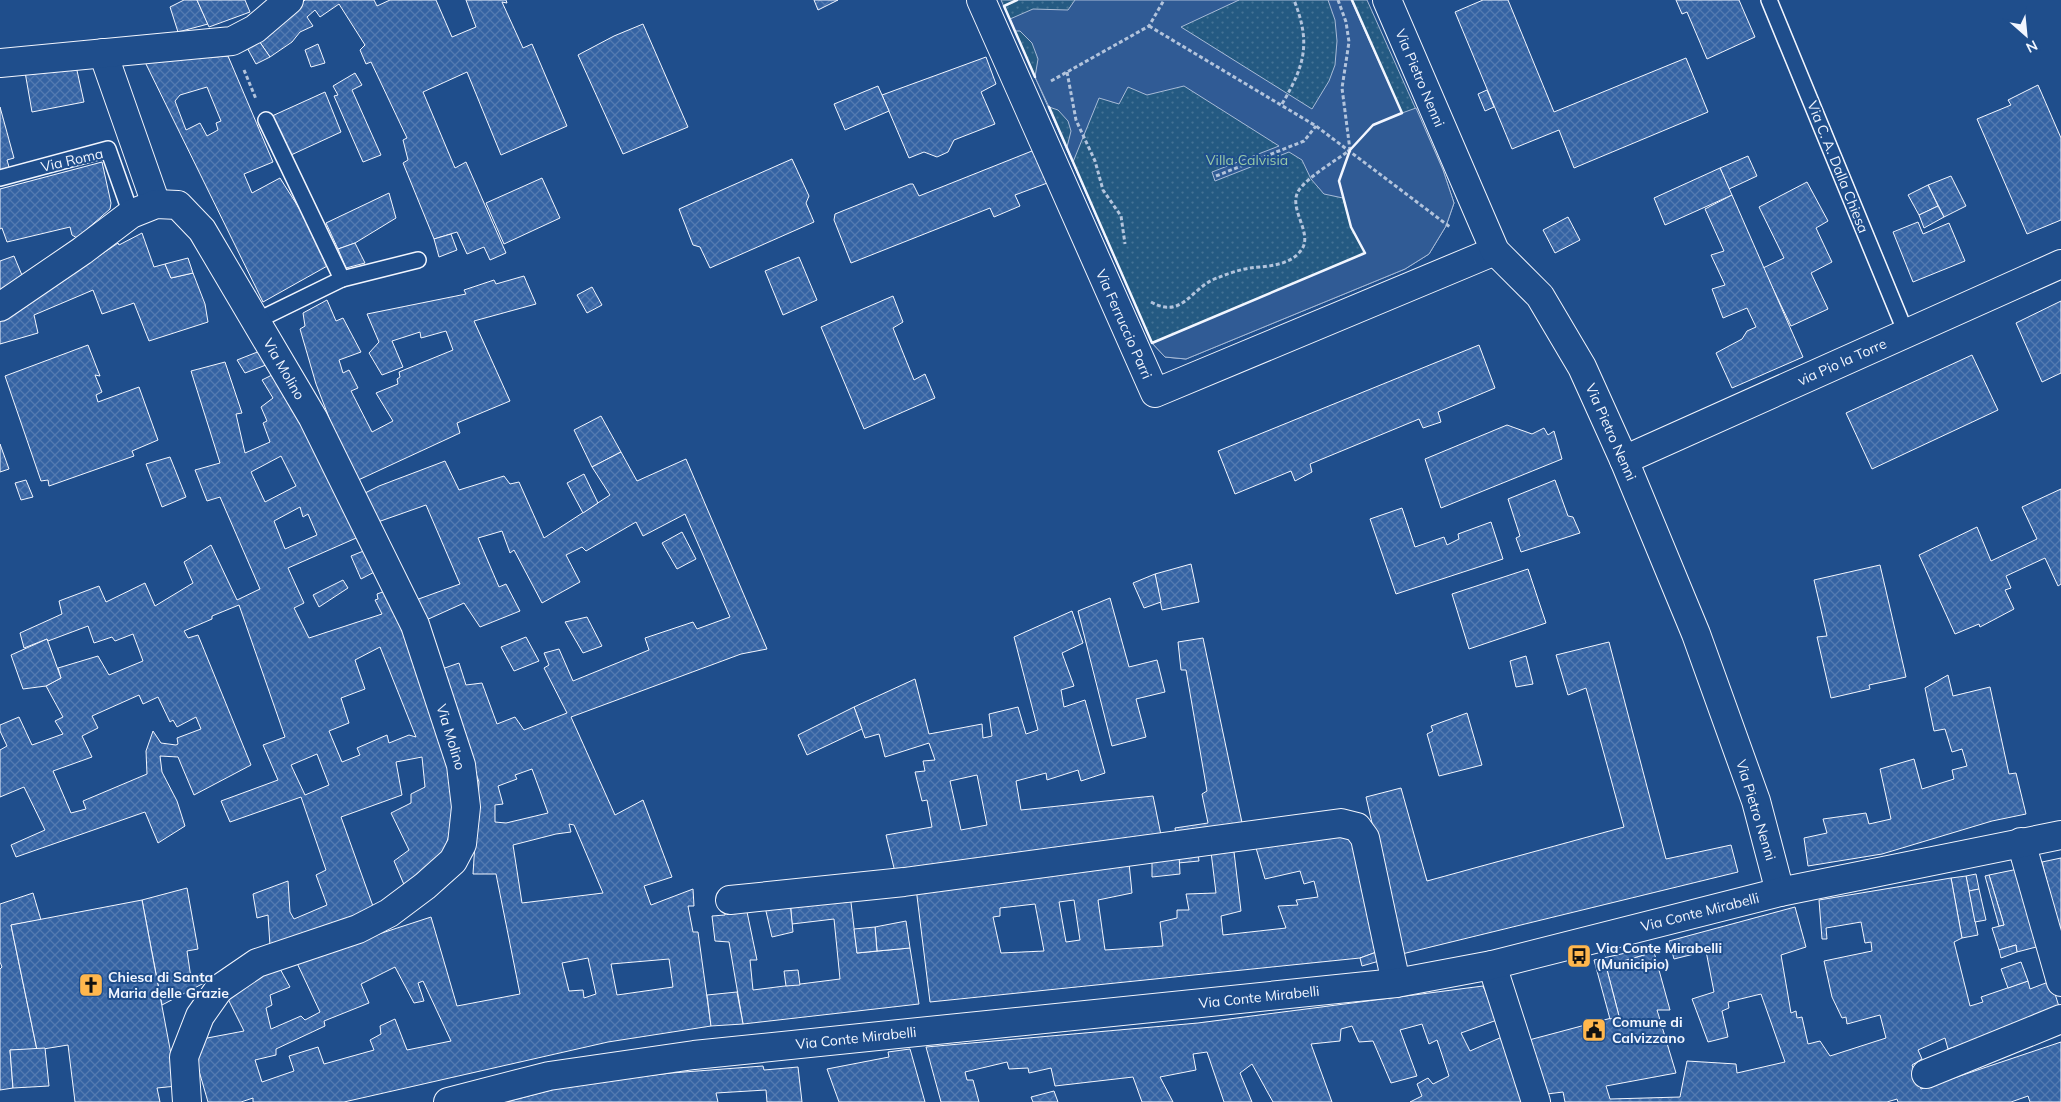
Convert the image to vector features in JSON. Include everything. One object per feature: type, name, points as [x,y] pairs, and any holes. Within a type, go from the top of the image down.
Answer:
[{"type":"street","points":[[0,62],[232,41],[255,28],[290,0]]},
{"type":"street","name":"Via Ferruccio Parri","points":[[981,0],[1155,392],[1495,250]]},
{"type":"street","name":"Via Pietro Nenni","points":[[1387,0],[1495,250],[1540,296],[1582,367],[1624,460],[1696,634],[1756,801],[1780,892]]},
{"type":"street","points":[[0,307],[82,251],[131,214],[156,204],[103,53]]},
{"type":"street","name":"Via Molino","points":[[156,204],[178,205],[202,230],[313,418],[415,625],[461,764],[466,806],[462,844],[453,861],[418,892],[390,913],[358,929],[257,963],[219,989],[200,1016],[184,1057],[187,1102]]},
{"type":"street","name":"via Pio la Torre","points":[[1624,460],[2061,264]]},
{"type":"street","points":[[730,900],[904,882],[1342,823],[1358,827],[1365,838],[1396,983]]},
{"type":"street","name":"Via Conte Mirabelli","points":[[448,1102],[549,1076],[694,1055],[1396,983],[1492,965],[1780,892],[2061,835]]},
{"type":"street","points":[[2021,842],[2061,982]]},
{"type":"street","points":[[1492,965],[1536,1102]]},
{"type":"street","points":[[1926,1074],[2061,1019]]},
{"type":"lane","name":"Via C. A. Dalla Chiesa","points":[[1769,0],[1906,333]]},
{"type":"lane","points":[[266,120],[342,279]]},
{"type":"lane","name":"Via Roma","points":[[0,178],[108,149],[131,214]]},
{"type":"lane","points":[[256,321],[342,279],[418,260]]},
{"type":"path","points":[[1023,95],[1149,26],[1164,0]]},
{"type":"path","points":[[1282,104],[1300,70],[1305,45],[1303,22],[1294,0]]},
{"type":"path","points":[[1338,0],[1346,22],[1349,42],[1342,88],[1350,150]]},
{"type":"path","points":[[1149,26],[1316,126],[1350,150],[1446,226],[1495,250]]},
{"type":"path","points":[[232,41],[266,120]]},
{"type":"path","points":[[1067,72],[1076,120],[1094,162],[1103,190],[1120,216],[1126,245]]},
{"type":"path","points":[[1216,176],[1304,141],[1316,126]]},
{"type":"path","points":[[1146,299],[1164,308],[1172,308],[1180,305],[1211,280],[1249,268],[1273,266],[1291,259],[1302,249],[1304,236],[1296,204],[1297,192],[1305,183],[1350,150]]},
{"type":"green space","name":"Villa Calvisia","points":[[1001,0],[1367,0],[1443,170],[1454,203],[1446,226],[1429,254],[1405,269],[1186,359],[1165,357],[1152,343]]},
{"type":"shaded area","points":[[1075,0],[1239,0],[1181,27],[1312,109],[1329,81],[1335,65],[1337,41],[1335,20],[1328,0],[1351,0],[1402,113],[1416,108],[1443,170],[1454,203],[1446,226],[1429,254],[1405,269],[1186,359],[1165,357],[1152,343],[1365,253],[1351,227],[1343,198],[1324,194],[1311,179],[1302,160],[1289,152],[1215,181],[1212,172],[1279,146],[1184,86],[1147,95],[1128,87],[1119,104],[1099,98],[1073,162],[1067,147],[1071,131],[1068,121],[1058,110],[1049,107],[1035,77],[1038,59],[1032,43],[1020,31],[1015,31],[1010,19],[1033,9],[1068,10]]},
{"type":"building","points":[[184,0],[197,0],[208,24],[178,32],[170,7]]},
{"type":"building","points":[[197,0],[245,0],[250,12],[209,27]]},
{"type":"building","points":[[305,0],[374,0],[377,6],[390,0],[436,0],[452,37],[476,27],[466,0],[506,0],[507,3],[502,2],[523,48],[532,44],[567,126],[501,155],[467,72],[423,92],[455,168],[466,162],[506,253],[490,260],[484,247],[467,254],[457,232],[434,239],[403,163],[408,160],[403,140],[407,138],[371,62],[366,64],[360,50],[365,45],[339,4],[320,17],[315,10],[307,17],[313,26],[300,32],[292,42],[270,57],[257,38],[290,15]]},
{"type":"building","points":[[814,0],[838,0],[818,10]]},
{"type":"building","points":[[1483,0],[1508,0],[1554,112],[1686,58],[1708,112],[1574,168],[1559,130],[1512,149],[1455,12]]},
{"type":"building","points":[[1676,0],[1739,0],[1755,37],[1707,59],[1687,12],[1682,14]]},
{"type":"building","points":[[643,24],[688,127],[623,154],[578,55],[614,36]]},
{"type":"building","points":[[257,38],[270,57],[256,64],[245,44]]},
{"type":"building","points":[[318,44],[325,63],[311,67],[305,50]]},
{"type":"building","points":[[228,56],[273,162],[244,174],[252,193],[280,178],[316,235],[329,265],[263,302],[145,62]],"holes":[[[207,87],[221,121],[216,123],[218,130],[207,136],[200,123],[186,130],[175,101],[180,95]]]},
{"type":"building","points":[[986,57],[996,84],[981,92],[995,124],[954,140],[948,152],[937,157],[924,152],[909,158],[882,95]]},
{"type":"building","points":[[76,66],[84,102],[32,112],[25,72]]},
{"type":"building","points":[[355,73],[362,85],[352,90],[381,155],[363,162],[334,96],[338,95],[333,86]]},
{"type":"building","points":[[2038,85],[2061,138],[2061,220],[2027,234],[1977,119],[2011,105],[2008,100]]},
{"type":"building","points":[[878,86],[889,111],[845,130],[834,104]]},
{"type":"building","points":[[1487,90],[1494,107],[1485,111],[1478,94]]},
{"type":"building","points":[[325,92],[341,132],[291,155],[272,116]]},
{"type":"building","points":[[0,107],[14,158],[7,160],[9,167],[0,170]]},
{"type":"building","points":[[1037,149],[1050,182],[1015,195],[1020,206],[994,217],[990,208],[851,263],[834,220],[835,214],[910,184],[913,184],[919,196]]},
{"type":"building","points":[[1748,156],[1757,176],[1729,189],[1720,168]]},
{"type":"building","points":[[792,159],[809,196],[806,203],[814,222],[710,268],[700,247],[693,245],[679,209]]},
{"type":"building","points":[[102,162],[111,203],[110,209],[77,238],[72,235],[70,227],[7,242],[2,228],[0,229],[0,189]]},
{"type":"building","points":[[1720,168],[1732,195],[1665,225],[1654,198]]},
{"type":"building","points":[[1951,176],[1966,206],[1944,217],[1928,185]]},
{"type":"building","points":[[542,178],[560,218],[504,244],[486,203]]},
{"type":"building","points":[[1807,182],[1828,221],[1816,228],[1832,262],[1811,273],[1828,309],[1791,326],[1763,268],[1784,258],[1759,207]]},
{"type":"building","points":[[1928,185],[1938,206],[1919,215],[1908,195]]},
{"type":"building","points":[[389,193],[396,218],[355,243],[338,249],[326,223]]},
{"type":"building","points":[[1732,195],[1803,357],[1732,388],[1716,353],[1742,339],[1747,331],[1756,327],[1747,308],[1723,318],[1712,289],[1725,285],[1711,255],[1724,251],[1705,209]]},
{"type":"building","points":[[1938,206],[1944,217],[1924,228],[1919,215]]},
{"type":"building","points":[[1568,217],[1580,240],[1555,253],[1543,230]]},
{"type":"building","points":[[1918,222],[1923,234],[1949,223],[1965,261],[1913,282],[1893,232]]},
{"type":"building","points":[[142,233],[154,267],[165,264],[171,278],[193,273],[205,304],[208,322],[149,341],[134,303],[102,314],[93,290],[34,315],[38,333],[0,344],[0,320],[28,304],[118,243],[119,245]]},
{"type":"building","points":[[451,234],[457,250],[439,257],[434,239]]},
{"type":"building","points":[[355,243],[365,263],[346,268],[338,249]]},
{"type":"building","points":[[14,256],[24,280],[0,292],[0,261]]},
{"type":"building","points":[[799,257],[817,300],[783,315],[765,271]]},
{"type":"building","points":[[188,258],[193,273],[171,278],[165,264]]},
{"type":"building","points":[[524,276],[536,304],[474,321],[510,401],[457,423],[460,433],[354,482],[316,384],[300,329],[305,326],[303,313],[327,300],[336,321],[343,318],[361,352],[339,360],[343,373],[349,370],[358,388],[351,391],[372,432],[393,421],[376,393],[398,384],[399,372],[453,350],[446,331],[421,338],[420,332],[392,341],[403,367],[382,375],[369,353],[379,342],[367,314],[466,294],[464,290],[494,280],[496,284]]},
{"type":"building","points":[[592,287],[602,305],[587,313],[577,295]]},
{"type":"building","points":[[893,296],[903,322],[893,328],[914,380],[925,374],[935,398],[864,429],[821,327]]},
{"type":"building","points":[[2061,301],[2061,373],[2042,382],[2016,323]]},
{"type":"building","points":[[88,345],[100,376],[95,375],[102,392],[96,395],[98,402],[139,387],[158,440],[132,451],[134,456],[49,486],[48,480],[41,481],[5,376]]},
{"type":"building","points":[[1479,345],[1495,388],[1438,412],[1441,422],[1423,428],[1419,419],[1310,464],[1312,472],[1295,481],[1291,471],[1235,494],[1218,451]]},
{"type":"building","points":[[260,351],[266,365],[245,373],[237,360]]},
{"type":"building","points":[[1972,355],[1998,410],[1872,469],[1846,413]]},
{"type":"building","points":[[225,362],[242,413],[236,414],[245,453],[270,442],[263,423],[267,421],[261,407],[273,398],[262,380],[280,371],[363,535],[288,568],[304,603],[294,608],[309,638],[382,614],[375,600],[378,599],[377,594],[391,589],[445,740],[454,818],[444,852],[405,887],[394,861],[409,850],[391,813],[411,803],[411,794],[425,787],[422,757],[396,762],[402,795],[341,817],[374,909],[270,946],[268,915],[257,918],[253,894],[288,881],[290,912],[294,919],[327,905],[316,875],[326,870],[301,797],[230,822],[221,801],[278,780],[263,745],[285,737],[239,605],[212,616],[212,619],[184,631],[188,638],[198,635],[251,765],[194,795],[178,757],[160,756],[162,772],[177,801],[185,826],[158,843],[145,812],[16,857],[11,845],[45,830],[24,787],[0,797],[0,750],[7,746],[0,731],[0,725],[19,717],[32,745],[63,734],[55,721],[63,717],[46,686],[61,678],[58,668],[98,656],[109,675],[143,661],[133,634],[115,641],[112,637],[94,643],[88,626],[24,648],[20,633],[62,614],[59,601],[99,586],[106,602],[145,583],[155,606],[193,583],[184,562],[211,545],[237,600],[260,589],[220,497],[207,501],[195,470],[220,463],[191,371]],"holes":[[[281,456],[296,486],[265,502],[251,472]],[[300,507],[303,517],[308,514],[317,535],[285,549],[274,521]],[[380,647],[416,737],[409,735],[389,743],[387,735],[357,748],[360,755],[342,762],[329,731],[349,723],[341,698],[365,689],[355,660]],[[139,695],[143,704],[158,697],[170,722],[173,720],[177,727],[196,717],[201,729],[177,738],[178,744],[176,745],[161,743],[153,731],[146,751],[147,774],[83,801],[86,809],[71,813],[53,771],[92,757],[82,736],[98,728],[92,716]],[[317,754],[329,785],[305,795],[291,765]]]},
{"type":"building","points":[[601,416],[621,452],[592,467],[574,430]]},
{"type":"building","points":[[1507,425],[1532,434],[1544,428],[1548,435],[1554,431],[1562,459],[1441,508],[1425,459]]},
{"type":"building","points":[[0,444],[9,469],[0,472]]},
{"type":"building","points":[[621,452],[637,481],[686,459],[767,649],[741,654],[571,717],[615,815],[643,800],[672,877],[644,886],[651,905],[693,889],[694,906],[688,906],[693,932],[698,932],[711,1026],[608,1042],[344,1102],[253,1102],[253,1098],[241,1102],[208,1102],[195,1057],[202,1039],[244,1031],[228,999],[257,978],[279,967],[290,987],[270,995],[272,1005],[266,1008],[271,1029],[301,1016],[305,1020],[320,1012],[296,961],[431,917],[457,1006],[520,994],[496,874],[473,874],[479,782],[439,670],[459,663],[466,685],[482,683],[497,724],[515,717],[524,730],[567,713],[544,668],[549,665],[544,653],[559,649],[573,681],[649,650],[645,638],[693,622],[697,629],[730,617],[685,514],[643,536],[636,522],[586,551],[582,547],[566,555],[580,582],[542,603],[514,550],[510,553],[502,531],[478,538],[499,587],[506,584],[520,611],[480,627],[464,603],[424,621],[413,601],[460,584],[426,505],[375,523],[361,495],[379,486],[445,461],[459,490],[504,476],[510,484],[519,482],[544,538],[610,495],[592,467]],"holes":[[[532,769],[548,813],[506,823],[495,822],[495,805],[503,804],[498,786],[517,779],[515,775]],[[569,824],[574,825],[603,893],[522,903],[513,845],[571,832]],[[588,958],[596,994],[584,998],[583,990],[569,991],[562,963]],[[669,959],[673,987],[617,995],[611,964]],[[395,967],[414,1003],[424,1001],[418,983],[423,981],[451,1041],[407,1050],[395,1019],[380,1026],[381,1034],[370,1040],[374,1050],[324,1064],[318,1047],[289,1056],[294,1071],[262,1082],[255,1060],[276,1055],[276,1049],[325,1026],[324,1021],[369,1003],[361,984]]]},
{"type":"building","points":[[170,457],[186,497],[162,507],[146,464]]},
{"type":"building","points":[[584,474],[598,503],[583,513],[567,483]]},
{"type":"building","points":[[26,480],[33,497],[21,500],[15,483]]},
{"type":"building","points":[[1555,480],[1568,516],[1573,517],[1580,533],[1521,552],[1516,538],[1520,536],[1508,499]]},
{"type":"building","points":[[2061,489],[2061,584],[2058,586],[2045,558],[2006,576],[2011,588],[2005,590],[2014,609],[1980,627],[1979,624],[1955,634],[1919,555],[1977,527],[1991,561],[2037,539],[2022,507]]},
{"type":"building","points":[[1402,508],[1415,547],[1444,537],[1447,545],[1459,539],[1458,534],[1491,522],[1503,559],[1396,594],[1370,519]]},
{"type":"building","points":[[682,532],[696,559],[677,569],[662,543]]},
{"type":"building","points":[[371,548],[380,569],[361,579],[351,556]]},
{"type":"building","points":[[1191,564],[1199,602],[1162,610],[1155,574]]},
{"type":"building","points":[[1880,565],[1906,677],[1869,685],[1870,689],[1831,698],[1817,637],[1827,636],[1814,580]]},
{"type":"building","points":[[1528,569],[1546,623],[1469,649],[1452,594]]},
{"type":"building","points":[[1155,574],[1161,602],[1144,608],[1133,583]]},
{"type":"building","points":[[343,580],[348,588],[319,607],[313,595]]},
{"type":"building","points":[[1110,598],[1129,667],[1157,660],[1165,692],[1136,699],[1146,737],[1112,746],[1078,611]]},
{"type":"building","points":[[1072,611],[1083,643],[1062,653],[1074,686],[1061,690],[1064,707],[1085,700],[1105,773],[1081,781],[1078,770],[1047,780],[1046,773],[1016,781],[1021,810],[1153,796],[1162,840],[895,872],[886,835],[932,827],[927,800],[922,801],[915,772],[925,771],[923,761],[935,760],[929,743],[885,757],[879,734],[865,738],[854,707],[915,679],[929,734],[982,724],[983,738],[992,736],[989,714],[1018,707],[1026,734],[1038,730],[1014,637]],"holes":[[[977,775],[987,825],[961,830],[950,781]]]},
{"type":"building","points":[[587,617],[602,646],[583,653],[565,622]]},
{"type":"building","points":[[526,637],[539,661],[514,671],[501,647]]},
{"type":"building","points":[[1203,638],[1244,832],[1177,841],[1175,828],[1208,823],[1202,794],[1207,791],[1186,670],[1181,670],[1178,642]]},
{"type":"building","points":[[47,639],[61,678],[46,686],[23,689],[11,655]]},
{"type":"building","points":[[1609,642],[1666,859],[1731,845],[1738,872],[1402,954],[1366,797],[1401,788],[1427,881],[1624,827],[1586,688],[1568,695],[1556,655]]},
{"type":"building","points":[[1526,656],[1533,684],[1516,687],[1510,661]]},
{"type":"building","points":[[1948,675],[1953,696],[1990,687],[2009,774],[2016,773],[2026,814],[1992,821],[1882,854],[1808,866],[1804,838],[1827,833],[1823,819],[1866,813],[1869,824],[1891,819],[1880,769],[1914,759],[1922,789],[1954,779],[1952,770],[1967,766],[1962,749],[1952,752],[1945,729],[1934,731],[1925,688]]},
{"type":"building","points":[[854,707],[862,729],[807,755],[798,735]]},
{"type":"building","points":[[1467,713],[1482,765],[1439,776],[1427,734],[1433,731],[1431,726]]},
{"type":"building","points":[[1327,829],[1353,838],[1382,950],[1360,958],[930,1002],[916,888],[1129,863],[1132,893],[1098,900],[1105,950],[1163,946],[1160,922],[1177,918],[1177,910],[1189,910],[1186,894],[1216,893],[1211,852],[1234,852],[1241,911],[1221,916],[1223,935],[1286,928],[1278,906],[1298,905],[1296,900],[1318,897],[1314,881],[1304,884],[1300,871],[1265,879],[1254,841]],"holes":[[[1074,900],[1080,940],[1066,942],[1059,902]],[[1035,904],[1044,951],[1001,953],[993,917],[1000,916],[1000,908]]]},
{"type":"building","points":[[1198,853],[1199,861],[1178,863],[1179,854]]},
{"type":"building","points":[[1179,854],[1180,874],[1152,877],[1152,857]]},
{"type":"building","points":[[2061,858],[2061,936],[2042,862]]},
{"type":"building","points":[[2018,869],[2040,946],[2017,952],[2016,945],[1999,950],[1992,928],[2004,925],[1989,875]]},
{"type":"building","points":[[1976,874],[1979,889],[1969,891],[1966,876]]},
{"type":"building","points":[[1989,875],[2004,925],[1999,926],[1985,876]]},
{"type":"building","points":[[1966,876],[1978,935],[1962,938],[1951,878]]},
{"type":"building","points":[[1951,878],[1962,938],[1954,942],[1970,1006],[1983,1002],[1981,997],[2028,981],[2030,989],[2051,981],[2061,1013],[1948,1049],[1945,1038],[1918,1050],[1922,1059],[1912,1065],[1921,1089],[2061,1042],[2061,1102],[2030,1102],[2028,1096],[2011,1102],[1898,1102],[1897,1099],[1887,1102],[1565,1102],[1563,1092],[1547,1094],[1529,1040],[1619,1016],[1606,966],[1654,952],[1670,1010],[1657,1010],[1676,1073],[1606,1086],[1610,1099],[1680,1097],[1687,1061],[1736,1064],[1737,1073],[1785,1062],[1761,994],[1728,1002],[1729,1008],[1722,1011],[1728,1037],[1708,1042],[1692,999],[1714,992],[1706,951],[1674,959],[1669,941],[1795,907],[1806,947],[1781,955],[1791,1013],[1796,1011],[1797,1018],[1802,1017],[1808,1044],[1820,1041],[1830,1056],[1886,1038],[1880,1015],[1847,1024],[1846,1017],[1842,1018],[1832,997],[1824,961],[1872,951],[1871,942],[1865,943],[1861,922],[1826,928],[1827,939],[1822,939],[1819,900]]},
{"type":"building","points":[[187,888],[198,949],[187,951],[191,978],[199,974],[204,983],[162,1005],[142,900]]},
{"type":"building","points":[[1979,889],[1986,920],[1975,922],[1969,891]]},
{"type":"building","points":[[33,893],[41,920],[11,925],[37,1050],[10,1050],[13,1088],[0,1090],[0,969],[2,967],[0,962],[0,904]]},
{"type":"building","points":[[850,894],[857,953],[910,948],[919,1004],[743,1024],[729,942],[715,941],[712,916],[725,915],[726,907],[746,907],[757,960],[750,960],[753,990],[840,979],[834,919],[792,924],[790,899]]},
{"type":"building","name":"Chiesa di Santa Maria delle Grazie","points":[[142,900],[177,1086],[157,1088],[160,1102],[75,1102],[68,1045],[37,1050],[11,925]]},
{"type":"building","points":[[790,902],[793,932],[772,937],[765,907]]},
{"type":"building","points":[[906,921],[910,948],[877,951],[875,927]]},
{"type":"building","points":[[875,927],[877,951],[857,953],[854,929]]},
{"type":"building","points":[[2016,945],[2017,952],[2001,958],[1999,950]]},
{"type":"building","points":[[1653,947],[1654,952],[1606,966],[1619,1016],[1610,1019],[1594,960]]},
{"type":"building","points":[[1382,950],[1386,959],[1362,966],[1360,958]]},
{"type":"building","points":[[2021,962],[2028,981],[2008,988],[2001,969]]},
{"type":"building","points":[[798,970],[800,985],[786,986],[784,971]]},
{"type":"building","points":[[1483,986],[1497,1020],[1461,1033],[1470,1051],[1502,1037],[1524,1102],[1410,1102],[1422,1096],[1417,1084],[1428,1078],[1433,1084],[1449,1076],[1437,1040],[1429,1044],[1422,1024],[1400,1030],[1417,1076],[1391,1083],[1373,1041],[1359,1042],[1352,1026],[1341,1029],[1340,1041],[1311,1044],[1332,1102],[1273,1102],[1252,1064],[1240,1073],[1252,1102],[1224,1102],[1207,1052],[1193,1054],[1196,1070],[1160,1077],[1173,1102],[1142,1102],[1133,1077],[1055,1086],[1051,1068],[1029,1073],[1028,1068],[1009,1069],[1007,1062],[965,1072],[967,1080],[973,1080],[979,1102],[941,1102],[926,1047],[1198,1023]]},
{"type":"building","points":[[737,992],[743,1024],[711,1026],[707,995]]},
{"type":"building","points":[[45,1048],[49,1086],[13,1088],[10,1050]]},
{"type":"building","points":[[910,1049],[925,1102],[839,1102],[827,1069],[889,1057],[888,1052]]},
{"type":"building","points":[[763,1066],[764,1070],[798,1067],[802,1102],[767,1102],[766,1090],[716,1093],[718,1102],[506,1102],[570,1085],[671,1073]]},
{"type":"building","points":[[1054,1091],[1058,1102],[1033,1102],[1031,1097]]},
{"type":"wall","points":[[1017,0],[1004,6],[1035,77]]},
{"type":"wall","points":[[1049,107],[1152,343],[1365,253],[1351,227],[1339,181],[1350,150],[1373,125],[1402,113],[1352,0]]},
{"type":"place","name":"Via Conte Mirabelli (Municipio)","points":[[1579,956]]},
{"type":"place","name":"Chiesa di Santa Maria delle Grazie","points":[[91,985]]},
{"type":"place","name":"Comune di Calvizzano","points":[[1594,1030]]}]
